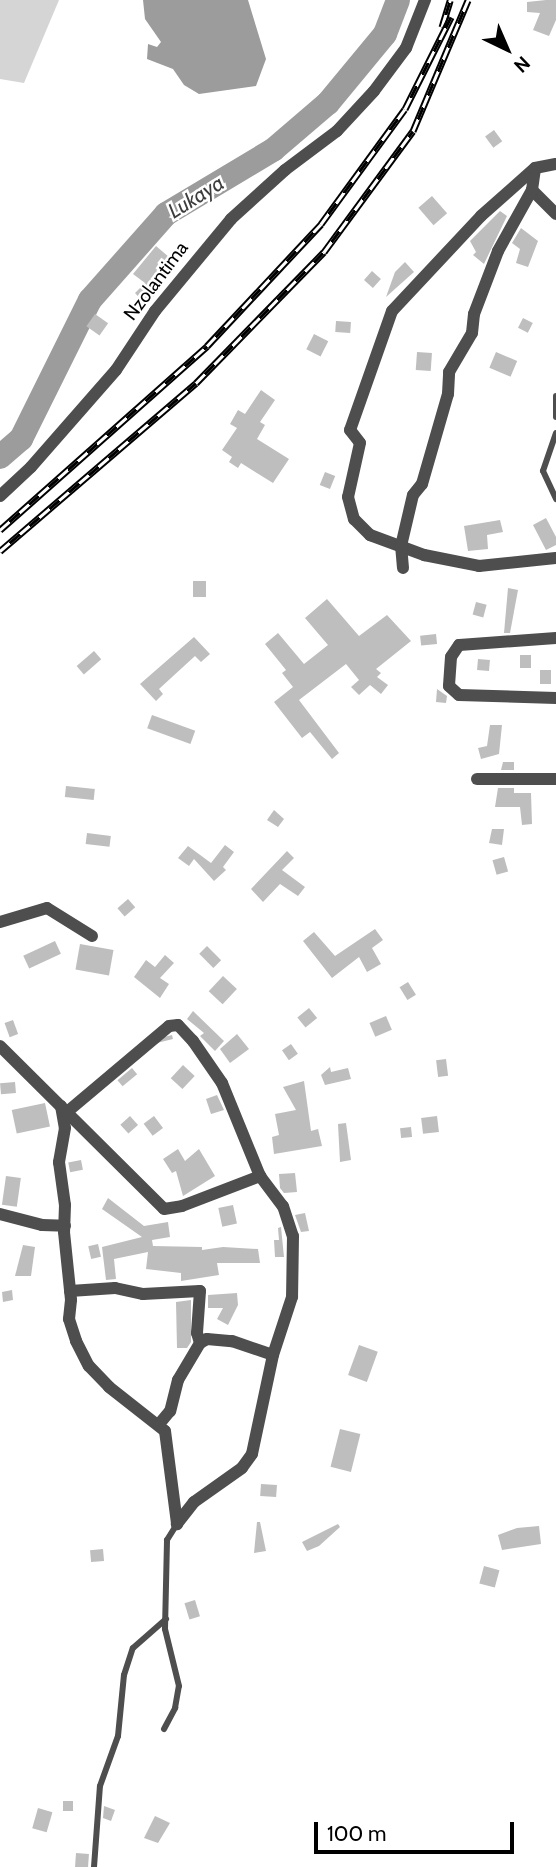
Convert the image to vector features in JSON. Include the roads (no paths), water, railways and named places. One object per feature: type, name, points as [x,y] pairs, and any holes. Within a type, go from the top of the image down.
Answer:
[{"type":"street","name":"Nzolantima","points":[[0,496],[31,467],[116,370],[155,311],[231,219],[285,170],[337,131],[374,91],[406,48],[420,20],[425,0]]},
{"type":"street","points":[[556,163],[535,167],[481,216],[395,307],[350,430],[360,443],[348,497],[354,519],[373,537],[453,562],[479,566],[556,558]]},
{"type":"street","points":[[403,568],[401,546],[413,495],[422,484],[448,394],[449,372],[472,333],[474,314],[498,251],[532,190],[535,167]]},
{"type":"street","points":[[532,190],[556,214]]},
{"type":"street","points":[[556,638],[459,645],[451,657],[449,686],[459,695],[556,698]]},
{"type":"street","points":[[477,779],[556,779]]},
{"type":"street","points":[[0,922],[47,908],[92,936]]},
{"type":"street","points":[[64,1109],[169,1026],[178,1026],[194,1041],[222,1083],[260,1176],[283,1206],[293,1236],[295,1253],[291,1303],[273,1355],[252,1454],[242,1468],[194,1502],[177,1524]]},
{"type":"street","points":[[0,1046],[164,1209],[175,1209],[260,1176]]},
{"type":"street","points":[[64,1109],[65,1128],[59,1162],[71,1291],[69,1319],[77,1345],[89,1366],[109,1387],[159,1424],[168,1440],[177,1524]]},
{"type":"street","points":[[0,1214],[42,1225],[65,1226]]},
{"type":"street","points":[[71,1291],[115,1289],[144,1294],[198,1290],[201,1294],[197,1334],[200,1343]]},
{"type":"street","points":[[159,1424],[170,1411],[178,1380],[200,1343],[207,1339],[232,1341],[273,1355]]},
{"type":"lane","points":[[556,396],[556,417]]},
{"type":"lane","points":[[556,433],[543,471],[556,499]]},
{"type":"lane","points":[[164,1730],[175,1708],[179,1686],[167,1642],[166,1619],[167,1541],[177,1524]]},
{"type":"lane","points":[[94,1867],[100,1786],[118,1736],[124,1675],[133,1648],[166,1619]]},
{"type":"waterway","name":"Lukaya","points":[[0,457],[21,439],[90,300],[166,214],[273,150],[328,103],[385,34],[398,0]]},
{"type":"railway","points":[[442,27],[450,0]]},
{"type":"railway","points":[[0,551],[196,383],[324,252],[413,131],[468,0]]},
{"type":"railway","points":[[0,530],[207,346],[321,224],[405,109],[451,17]]}]
